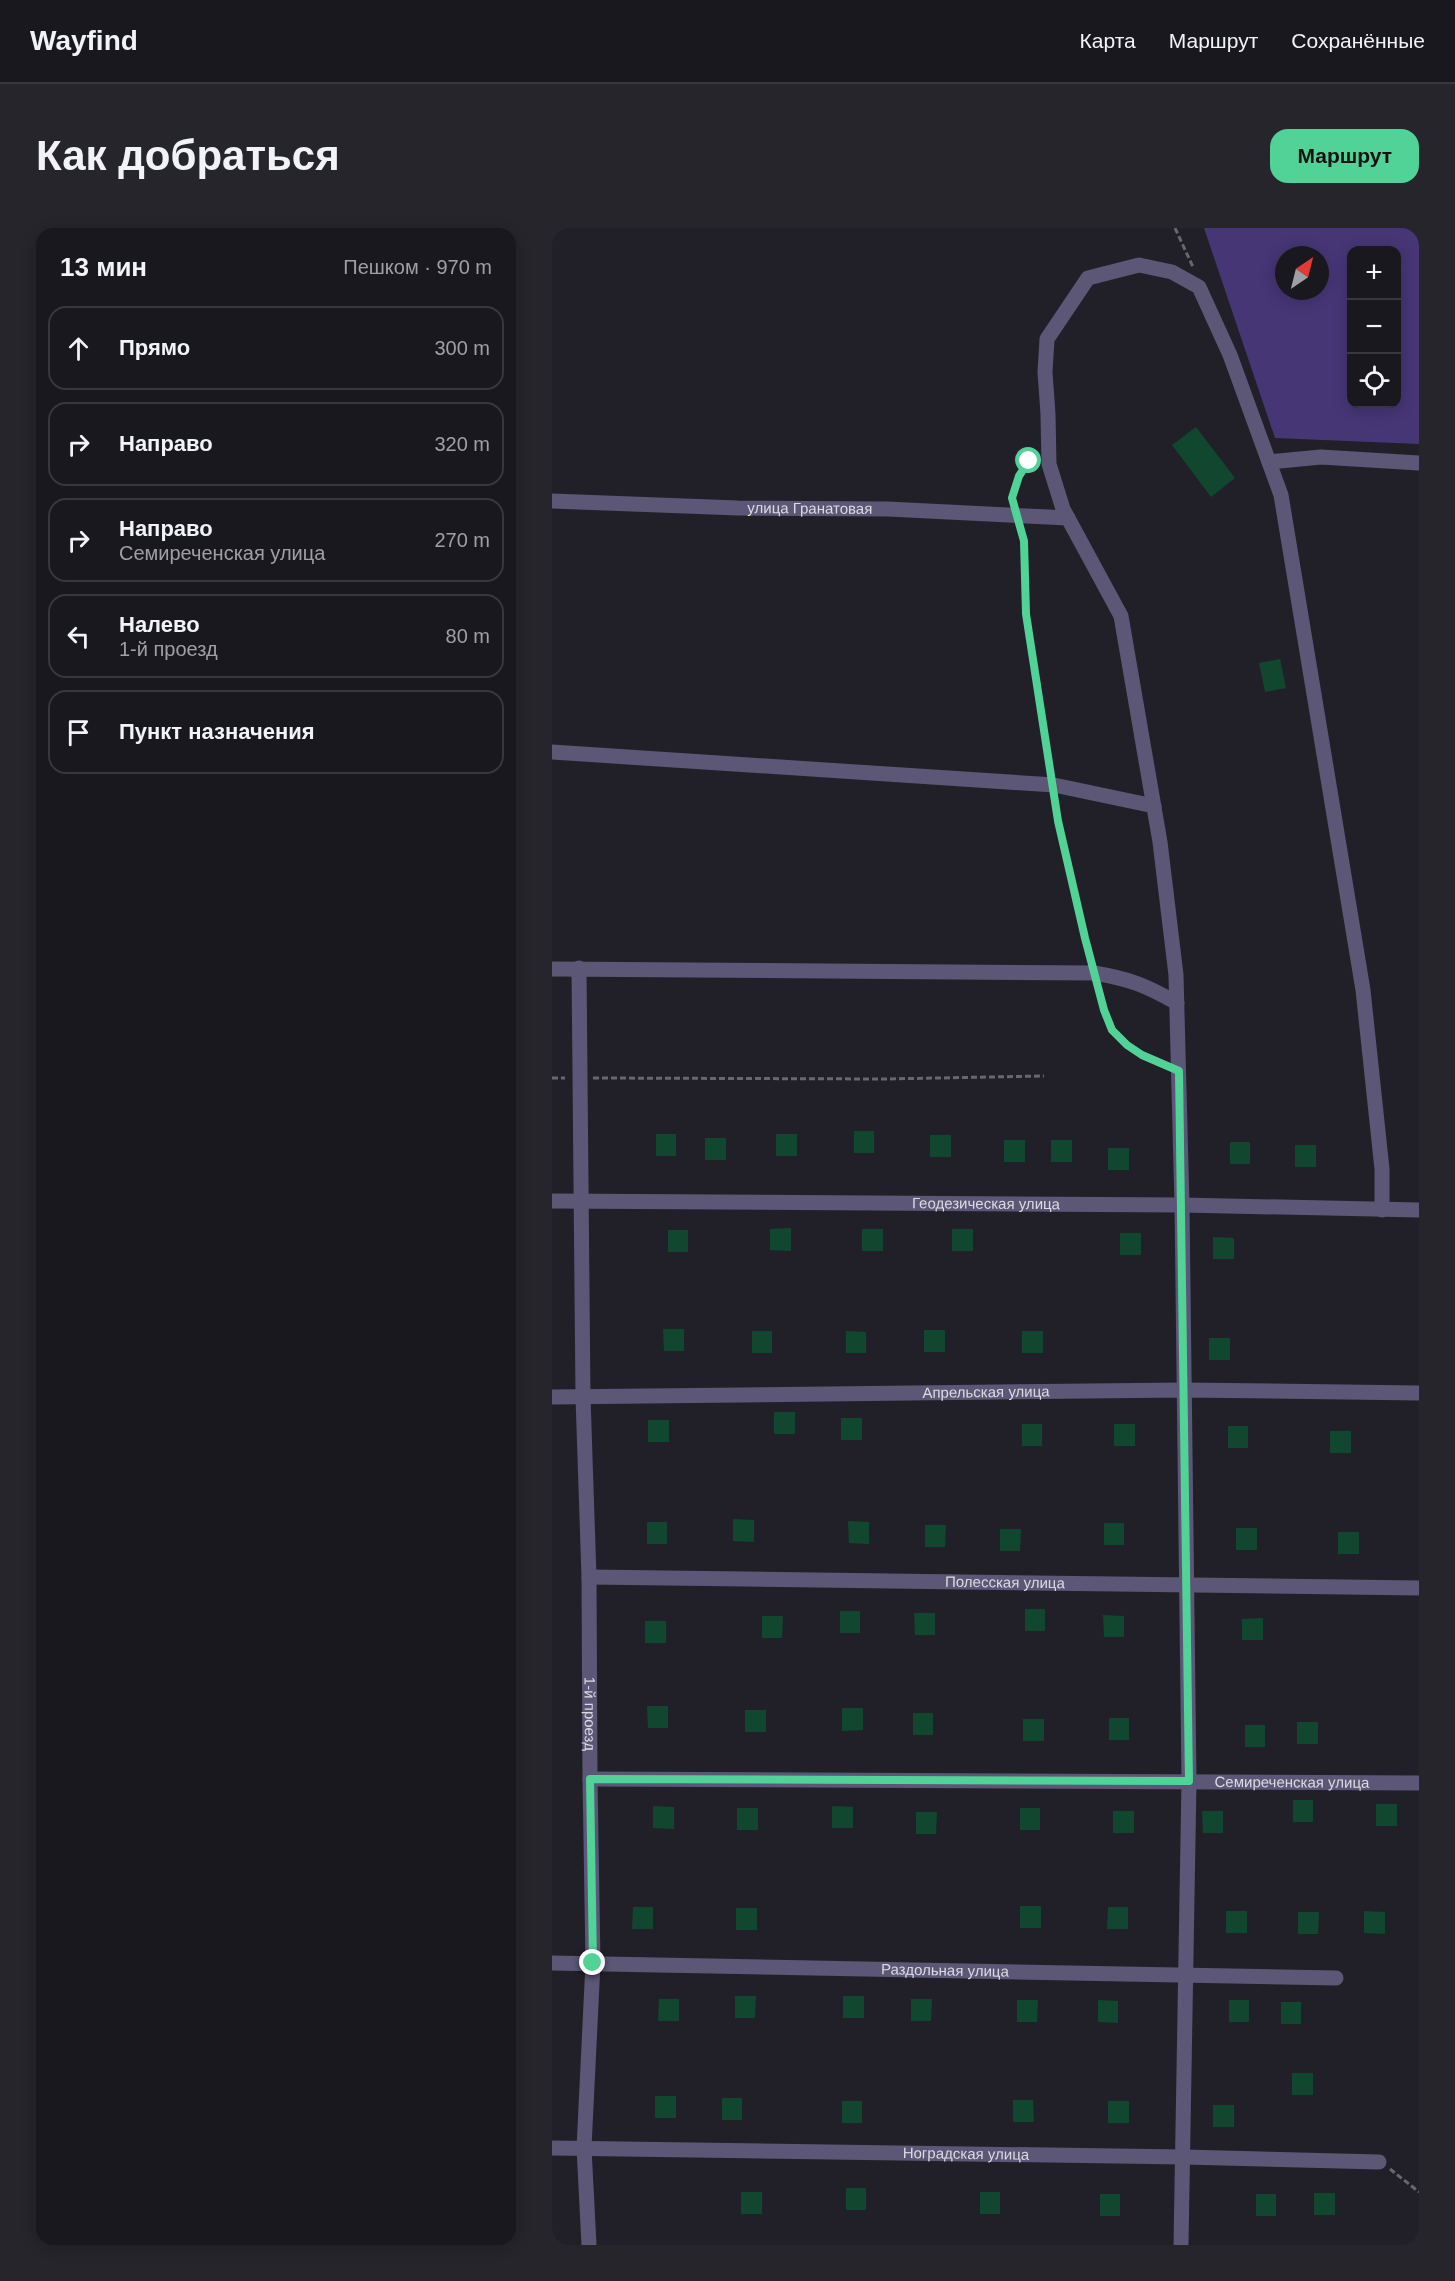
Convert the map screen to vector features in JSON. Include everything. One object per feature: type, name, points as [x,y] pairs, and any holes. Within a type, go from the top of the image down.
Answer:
[{"type":"street","points":[[1181,2245],[1189,1781],[1182,1205],[1177,1003],[1171,924],[1154,806],[1121,616],[1063,508],[1049,464],[1045,372],[1047,339],[1088,278],[1139,265],[1172,272],[1199,287],[1230,355],[1281,495],[1363,990],[1382,1169],[1382,1209]]},
{"type":"street","points":[[1269,462],[1321,457],[1419,463]]},
{"type":"street","name":"улица Гранатовая","points":[[552,501],[738,508],[854,508],[1068,518]]},
{"type":"street","points":[[552,752],[1054,785],[1154,806]]},
{"type":"street","name":"1-й проезд","points":[[579,968],[580,1201],[589,1577],[593,1963],[584,2148],[589,2245]]},
{"type":"street","points":[[552,969],[1095,973],[1126,978],[1145,985],[1177,1003]]},
{"type":"street","name":"Геодезическая улица","points":[[552,1201],[1182,1205],[1419,1210]]},
{"type":"street","name":"Апрельская улица","points":[[552,1397],[1184,1390],[1419,1393]]},
{"type":"street","name":"Полесская улица","points":[[589,1577],[1419,1588]]},
{"type":"street","name":"Семиреченская улица","points":[[590,1779],[1419,1783]]},
{"type":"street","name":"Раздольная улица","points":[[552,1963],[1336,1978]]},
{"type":"street","name":"Ноградская улица","points":[[552,2148],[1379,2162]]},
{"type":"path","points":[[1175,228],[1191,261],[1199,287]]},
{"type":"path","points":[[1049,435],[1019,476],[1012,498],[1024,541],[1026,614],[1058,821],[1095,973],[1112,1030],[1127,1045],[1142,1055],[1179,1071]]},
{"type":"path","points":[[552,1078],[884,1079],[1044,1076]]},
{"type":"path","points":[[1379,2162],[1419,2192]]},
{"type":"shaded area","points":[[1204,228],[1419,228],[1419,444],[1275,438]]},
{"type":"building","points":[[1196,427],[1235,478],[1211,497],[1172,445]]},
{"type":"building","points":[[1280,659],[1286,688],[1265,692],[1259,663]]},
{"type":"building","points":[[854,1131],[874,1131],[874,1153],[854,1153]]},
{"type":"building","points":[[656,1134],[676,1134],[676,1156],[656,1156]]},
{"type":"building","points":[[776,1134],[797,1134],[797,1156],[776,1156]]},
{"type":"building","points":[[930,1135],[951,1135],[951,1157],[930,1157]]},
{"type":"building","points":[[705,1138],[726,1138],[726,1160],[705,1160]]},
{"type":"building","points":[[1004,1140],[1025,1140],[1025,1162],[1004,1162]]},
{"type":"building","points":[[1051,1140],[1072,1140],[1072,1162],[1051,1162]]},
{"type":"building","points":[[1230,1142],[1250,1142],[1250,1164],[1230,1164]]},
{"type":"building","points":[[1295,1145],[1316,1145],[1316,1167],[1295,1167]]},
{"type":"building","points":[[1108,1148],[1129,1148],[1129,1170],[1108,1170]]},
{"type":"building","points":[[791,1228],[791,1251],[770,1250],[770,1229]]},
{"type":"building","points":[[862,1229],[883,1229],[883,1251],[862,1251]]},
{"type":"building","points":[[952,1229],[973,1229],[973,1251],[952,1251]]},
{"type":"building","points":[[668,1230],[688,1230],[688,1252],[668,1252]]},
{"type":"building","points":[[1120,1233],[1141,1233],[1141,1255],[1120,1255]]},
{"type":"building","points":[[1213,1237],[1234,1238],[1234,1259],[1213,1259]]},
{"type":"building","points":[[663,1329],[684,1329],[684,1351],[664,1351]]},
{"type":"building","points":[[924,1330],[945,1330],[945,1352],[924,1352]]},
{"type":"building","points":[[752,1331],[772,1331],[772,1353],[752,1353]]},
{"type":"building","points":[[846,1331],[866,1332],[866,1353],[846,1353]]},
{"type":"building","points":[[1022,1331],[1043,1331],[1043,1353],[1022,1353]]},
{"type":"building","points":[[1209,1338],[1230,1338],[1230,1360],[1209,1360]]},
{"type":"building","points":[[774,1412],[795,1412],[795,1434],[774,1434]]},
{"type":"building","points":[[841,1418],[862,1418],[862,1440],[841,1440]]},
{"type":"building","points":[[648,1420],[669,1420],[669,1442],[648,1442]]},
{"type":"building","points":[[1022,1424],[1042,1424],[1042,1446],[1022,1446]]},
{"type":"building","points":[[1114,1424],[1135,1424],[1135,1446],[1114,1446]]},
{"type":"building","points":[[1228,1426],[1248,1426],[1248,1448],[1228,1448]]},
{"type":"building","points":[[1330,1431],[1351,1431],[1351,1453],[1330,1453]]},
{"type":"building","points":[[733,1519],[754,1520],[754,1542],[733,1541]]},
{"type":"building","points":[[848,1521],[869,1522],[869,1544],[849,1543]]},
{"type":"building","points":[[647,1522],[667,1522],[667,1544],[647,1544]]},
{"type":"building","points":[[1104,1523],[1124,1523],[1124,1545],[1104,1545]]},
{"type":"building","points":[[925,1525],[946,1525],[945,1547],[925,1547]]},
{"type":"building","points":[[1236,1528],[1257,1528],[1257,1550],[1236,1550]]},
{"type":"building","points":[[1000,1529],[1021,1529],[1020,1551],[1000,1551]]},
{"type":"building","points":[[1338,1532],[1359,1532],[1359,1554],[1338,1554]]},
{"type":"building","points":[[1025,1609],[1045,1609],[1045,1631],[1025,1631]]},
{"type":"building","points":[[840,1611],[860,1611],[860,1633],[840,1633]]},
{"type":"building","points":[[914,1613],[935,1613],[935,1635],[915,1635]]},
{"type":"building","points":[[1103,1615],[1124,1616],[1124,1637],[1104,1637]]},
{"type":"building","points":[[762,1616],[783,1616],[782,1638],[762,1638]]},
{"type":"building","points":[[1263,1618],[1263,1640],[1242,1640],[1242,1619]]},
{"type":"building","points":[[645,1621],[666,1621],[666,1643],[645,1643]]},
{"type":"building","points":[[647,1706],[668,1706],[668,1728],[648,1728]]},
{"type":"building","points":[[842,1708],[863,1708],[863,1730],[842,1731]]},
{"type":"building","points":[[745,1710],[766,1710],[766,1732],[745,1732]]},
{"type":"building","points":[[913,1713],[933,1713],[933,1735],[913,1735]]},
{"type":"building","points":[[1109,1718],[1129,1718],[1129,1740],[1109,1740]]},
{"type":"building","points":[[1023,1719],[1044,1719],[1044,1741],[1023,1741]]},
{"type":"building","points":[[1297,1722],[1318,1722],[1318,1744],[1297,1744]]},
{"type":"building","points":[[1245,1725],[1265,1725],[1265,1747],[1245,1747]]},
{"type":"building","points":[[1293,1800],[1313,1800],[1313,1822],[1293,1822]]},
{"type":"building","points":[[1376,1804],[1397,1804],[1397,1826],[1376,1826]]},
{"type":"building","points":[[653,1806],[674,1807],[674,1829],[653,1828]]},
{"type":"building","points":[[832,1806],[853,1807],[853,1828],[832,1828]]},
{"type":"building","points":[[737,1808],[758,1808],[758,1830],[737,1830]]},
{"type":"building","points":[[1020,1808],[1040,1808],[1040,1830],[1020,1830]]},
{"type":"building","points":[[1113,1811],[1134,1811],[1134,1833],[1113,1833]]},
{"type":"building","points":[[1202,1811],[1223,1811],[1223,1833],[1203,1833]]},
{"type":"building","points":[[916,1812],[937,1812],[936,1834],[916,1834]]},
{"type":"building","points":[[1020,1906],[1041,1906],[1041,1928],[1020,1928]]},
{"type":"building","points":[[633,1907],[653,1907],[653,1929],[632,1929]]},
{"type":"building","points":[[1108,1907],[1128,1907],[1128,1929],[1107,1929]]},
{"type":"building","points":[[736,1908],[757,1908],[757,1930],[736,1930]]},
{"type":"building","points":[[1226,1911],[1247,1911],[1247,1933],[1226,1933]]},
{"type":"building","points":[[1364,1911],[1385,1912],[1385,1934],[1364,1933]]},
{"type":"building","points":[[1298,1912],[1319,1912],[1318,1934],[1298,1934]]},
{"type":"building","points":[[735,1996],[756,1996],[755,2018],[735,2018]]},
{"type":"building","points":[[843,1996],[864,1996],[864,2018],[843,2018]]},
{"type":"building","points":[[659,1999],[679,1999],[679,2021],[658,2021]]},
{"type":"building","points":[[911,1999],[932,1999],[931,2021],[911,2021]]},
{"type":"building","points":[[1017,2000],[1038,2000],[1037,2022],[1017,2022]]},
{"type":"building","points":[[1098,2000],[1118,2001],[1118,2023],[1098,2022]]},
{"type":"building","points":[[1229,2000],[1249,2000],[1249,2022],[1229,2022]]},
{"type":"building","points":[[1281,2002],[1301,2002],[1301,2024],[1281,2024]]},
{"type":"building","points":[[1292,2073],[1313,2073],[1313,2095],[1292,2095]]},
{"type":"building","points":[[655,2096],[676,2096],[676,2118],[655,2118]]},
{"type":"building","points":[[722,2098],[742,2098],[742,2120],[722,2120]]},
{"type":"building","points":[[1013,2100],[1033,2100],[1034,2122],[1013,2122]]},
{"type":"building","points":[[842,2101],[862,2101],[862,2123],[842,2123]]},
{"type":"building","points":[[1108,2101],[1129,2101],[1129,2123],[1108,2123]]},
{"type":"building","points":[[1213,2105],[1234,2105],[1234,2127],[1213,2127]]},
{"type":"building","points":[[846,2188],[866,2188],[866,2210],[846,2210]]},
{"type":"building","points":[[741,2192],[762,2192],[762,2214],[741,2214]]},
{"type":"building","points":[[980,2192],[1000,2192],[1000,2214],[980,2214]]},
{"type":"building","points":[[1314,2193],[1335,2193],[1335,2215],[1314,2215]]},
{"type":"building","points":[[1100,2194],[1120,2194],[1120,2216],[1100,2216]]},
{"type":"building","points":[[1256,2194],[1276,2194],[1276,2216],[1256,2216]]},
{"type":"route","points":[[593,1963],[590,1779],[1189,1781],[1179,1071],[1142,1055],[1127,1045],[1112,1030],[1104,1010],[1085,938],[1058,821],[1026,614],[1024,541],[1012,498],[1019,476],[1029,461]]}]
